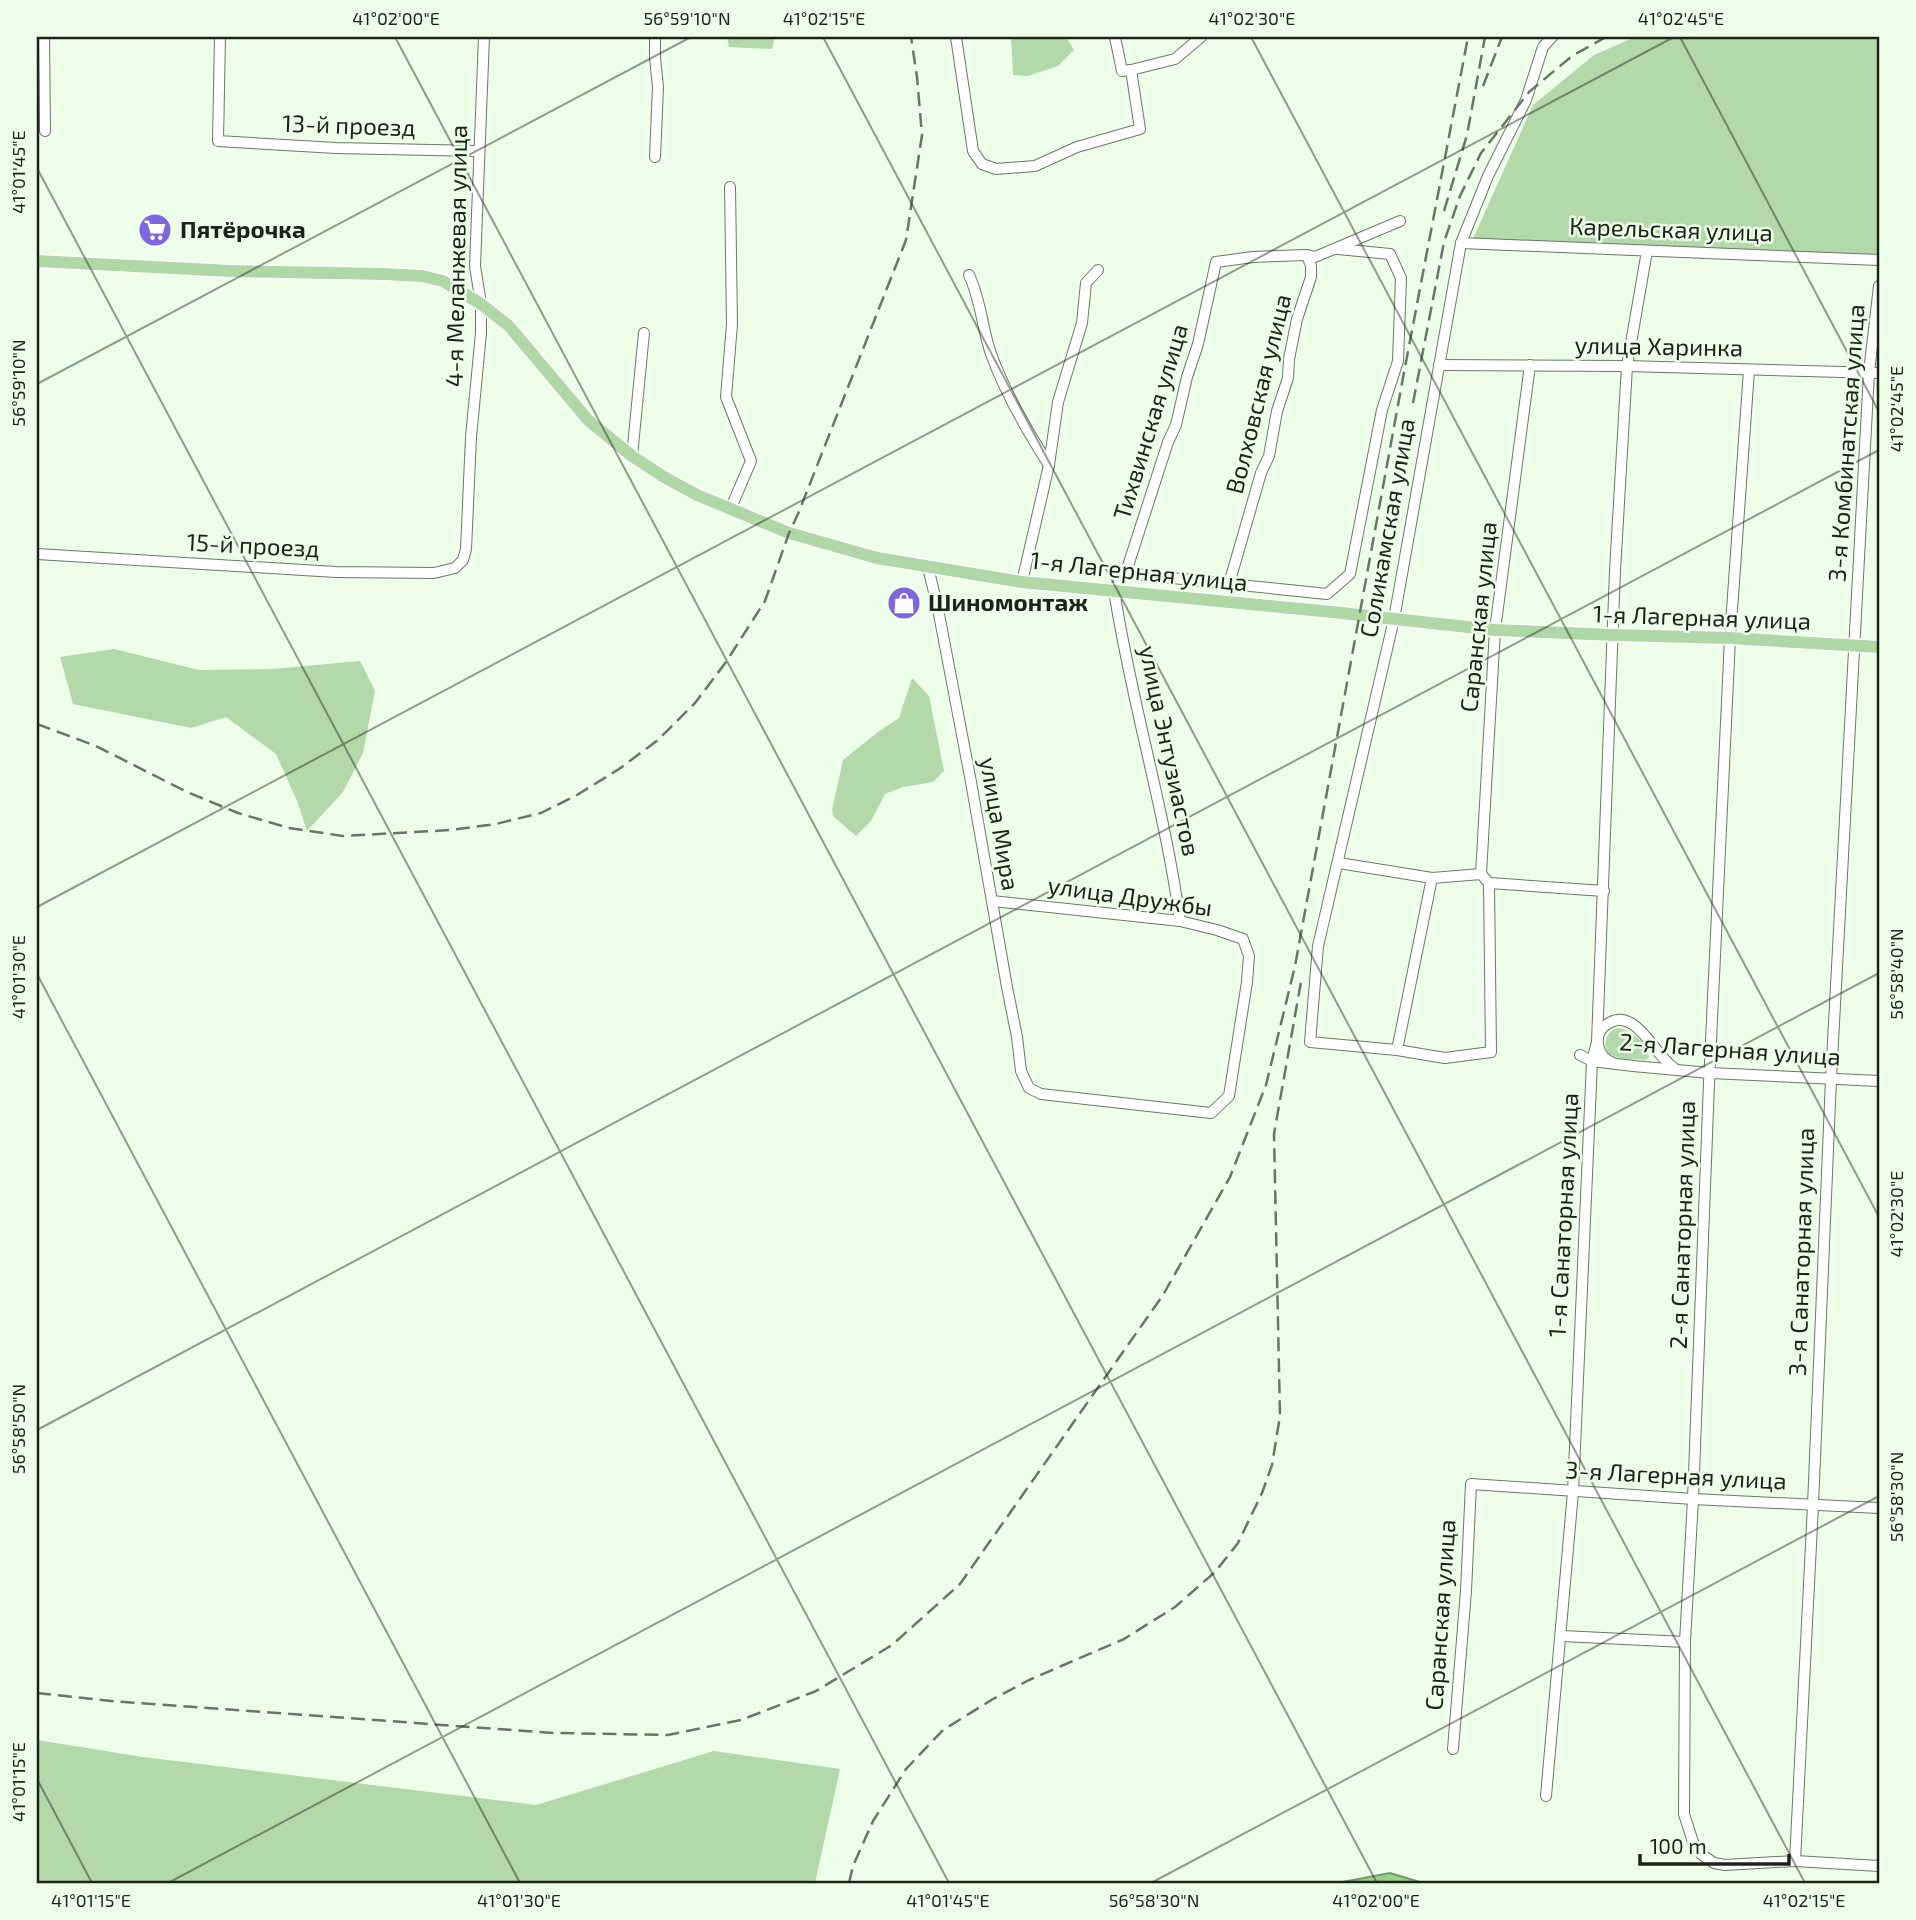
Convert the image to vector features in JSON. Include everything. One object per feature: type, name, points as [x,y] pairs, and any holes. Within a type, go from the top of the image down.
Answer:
[{"type":"main road","name":"1-я Лагерная улица","points":[[37,261],[231,271],[422,276],[443,281],[481,304],[509,326],[588,419],[632,456],[664,477],[730,510],[789,533],[877,558],[1022,582],[1495,630],[1730,638],[1879,647]]},
{"type":"street","points":[[44,37],[45,131]]},
{"type":"street","name":"13-й проезд","points":[[220,37],[218,141],[336,148],[479,151]]},
{"type":"street","name":"4-я Меланжевая улица","points":[[463,560],[466,549],[471,437],[481,334],[481,304],[475,266],[484,37]]},
{"type":"street","points":[[655,37],[658,87],[655,157]]},
{"type":"street","points":[[956,37],[973,152],[982,164],[996,169],[1035,166],[1077,147],[1140,129],[1131,71]]},
{"type":"street","points":[[1115,37],[1122,71],[1175,59],[1201,37]]},
{"type":"street","name":"Соликамская улица","points":[[1397,1050],[1310,1042],[1318,946],[1394,618],[1461,243],[1488,176],[1526,100],[1544,47],[1552,37]]},
{"type":"street","points":[[730,187],[732,324],[726,397],[751,461],[730,510]]},
{"type":"street","points":[[1307,255],[1315,257],[1400,221]]},
{"type":"street","name":"Карельская улица","points":[[1461,243],[1879,260]]},
{"type":"street","points":[[1124,573],[1327,594],[1350,574],[1382,410],[1398,361],[1401,278],[1390,254],[1335,248]]},
{"type":"street","name":"1-я Санаторная улица","points":[[1546,1796],[1573,1492],[1592,1061],[1597,1042],[1615,571],[1627,366],[1647,251]]},
{"type":"street","name":"Тихвинская улица","points":[[1114,590],[1124,573],[1176,425],[1216,262],[1253,257],[1307,255]]},
{"type":"street","name":"Волховская улица","points":[[1229,584],[1261,473],[1269,456],[1288,378],[1297,319],[1311,277],[1311,265],[1307,255]]},
{"type":"street","points":[[1022,582],[1049,465],[1058,402],[1082,323],[1086,284],[1098,270]]},
{"type":"street","points":[[970,275],[990,352],[1022,419],[1049,465]]},
{"type":"street","name":"3-я Комбинатская улица","points":[[1854,645],[1879,286]]},
{"type":"street","points":[[632,456],[644,333]]},
{"type":"street","name":"улица Харинка","points":[[1439,365],[1627,366],[1874,373]]},
{"type":"street","name":"Саранская улица","points":[[1481,874],[1495,630],[1530,365]]},
{"type":"street","name":"2-я Санаторная улица","points":[[1749,370],[1730,638],[1710,1073],[1685,1642],[1684,1814],[1693,1842],[1701,1854],[1714,1863],[1725,1865],[1795,1861]]},
{"type":"street","name":"15-й проезд","points":[[37,554],[336,572],[434,573],[455,568],[463,560]]},
{"type":"street","name":"улица Мира","points":[[928,566],[992,901],[1021,1071],[1029,1088],[1041,1094],[1211,1113]]},
{"type":"street","name":"улица Энтузиастов","points":[[1114,590],[1131,681],[1171,855],[1181,921]]},
{"type":"street","name":"3-я Санаторная улица","points":[[1795,1861],[1854,645]]},
{"type":"street","points":[[1339,863],[1432,878],[1481,874],[1489,883],[1491,1052],[1445,1058],[1397,1050],[1432,878]]},
{"type":"street","points":[[1489,883],[1604,891]]},
{"type":"street","name":"улица Дружбы","points":[[992,901],[1181,921],[1243,939],[1249,956],[1247,982],[1229,1096],[1211,1113]]},
{"type":"street","points":[[1615,1064],[1602,1056],[1597,1042],[1598,1035],[1608,1023],[1615,1020],[1628,1021],[1638,1029],[1651,1041],[1664,1062],[1676,1069]]},
{"type":"street","name":"2-я Лагерная улица","points":[[1580,1055],[1592,1061],[1710,1073],[1879,1081]]},
{"type":"street","name":"Саранская улица","points":[[1453,1749],[1466,1591],[1471,1484]]},
{"type":"street","name":"3-я Лагерная улица","points":[[1471,1484],[1879,1508]]},
{"type":"street","points":[[1562,1636],[1685,1642]]},
{"type":"street","points":[[1795,1861],[1879,1866]]},
{"type":"shaded area","points":[[727,37],[775,37],[772,49],[729,47]]},
{"type":"shaded area","points":[[1011,37],[1066,37],[1074,50],[1058,66],[1028,76],[1013,75]]},
{"type":"shaded area","points":[[1635,37],[1879,37],[1879,256],[1472,241],[1533,105],[1594,55]]},
{"type":"shaded area","points":[[114,649],[199,670],[272,669],[360,661],[375,691],[363,753],[343,792],[307,831],[276,754],[226,717],[191,728],[73,704],[60,657]]},
{"type":"shaded area","points":[[912,678],[929,696],[944,771],[933,782],[903,787],[885,794],[871,821],[856,836],[833,816],[843,760],[899,718]]},
{"type":"shaded area","points":[[1618,1028],[1628,1031],[1642,1042],[1648,1052],[1649,1057],[1646,1060],[1619,1058],[1608,1052],[1606,1039],[1610,1032]]},
{"type":"shaded area","points":[[37,1740],[143,1757],[536,1805],[714,1751],[840,1769],[815,1883],[37,1883]]},
{"type":"shaded area","points":[[1390,1873],[1423,1883],[1337,1883]]},
{"type":"railway","points":[[37,724],[96,746],[187,792],[238,813],[289,828],[343,836],[451,830],[496,824],[541,813],[619,769],[658,740],[695,703],[726,662],[765,601],[789,533],[906,240],[922,135],[911,37]]},
{"type":"railway","points":[[37,1693],[111,1701],[554,1733],[668,1735],[741,1720],[816,1691],[892,1645],[960,1584],[1163,1295],[1230,1177],[1266,1085],[1295,966],[1468,37]]},
{"type":"railway","points":[[1444,211],[1467,135],[1485,37]]},
{"type":"railway","points":[[1483,86],[1502,37]]},
{"type":"railway","points":[[1413,403],[1444,242],[1460,196],[1481,153],[1529,92],[1572,56],[1606,37]]},
{"type":"railway","points":[[849,1883],[853,1866],[873,1821],[906,1769],[943,1730],[1029,1680],[1124,1639],[1175,1607],[1215,1572],[1238,1543],[1272,1465],[1280,1416],[1274,1134],[1302,976]]},
{"type":"place","name":"Пятёрочка","points":[[155,230]]},
{"type":"place","name":"Шиномонтаж","points":[[904,603]]}]
